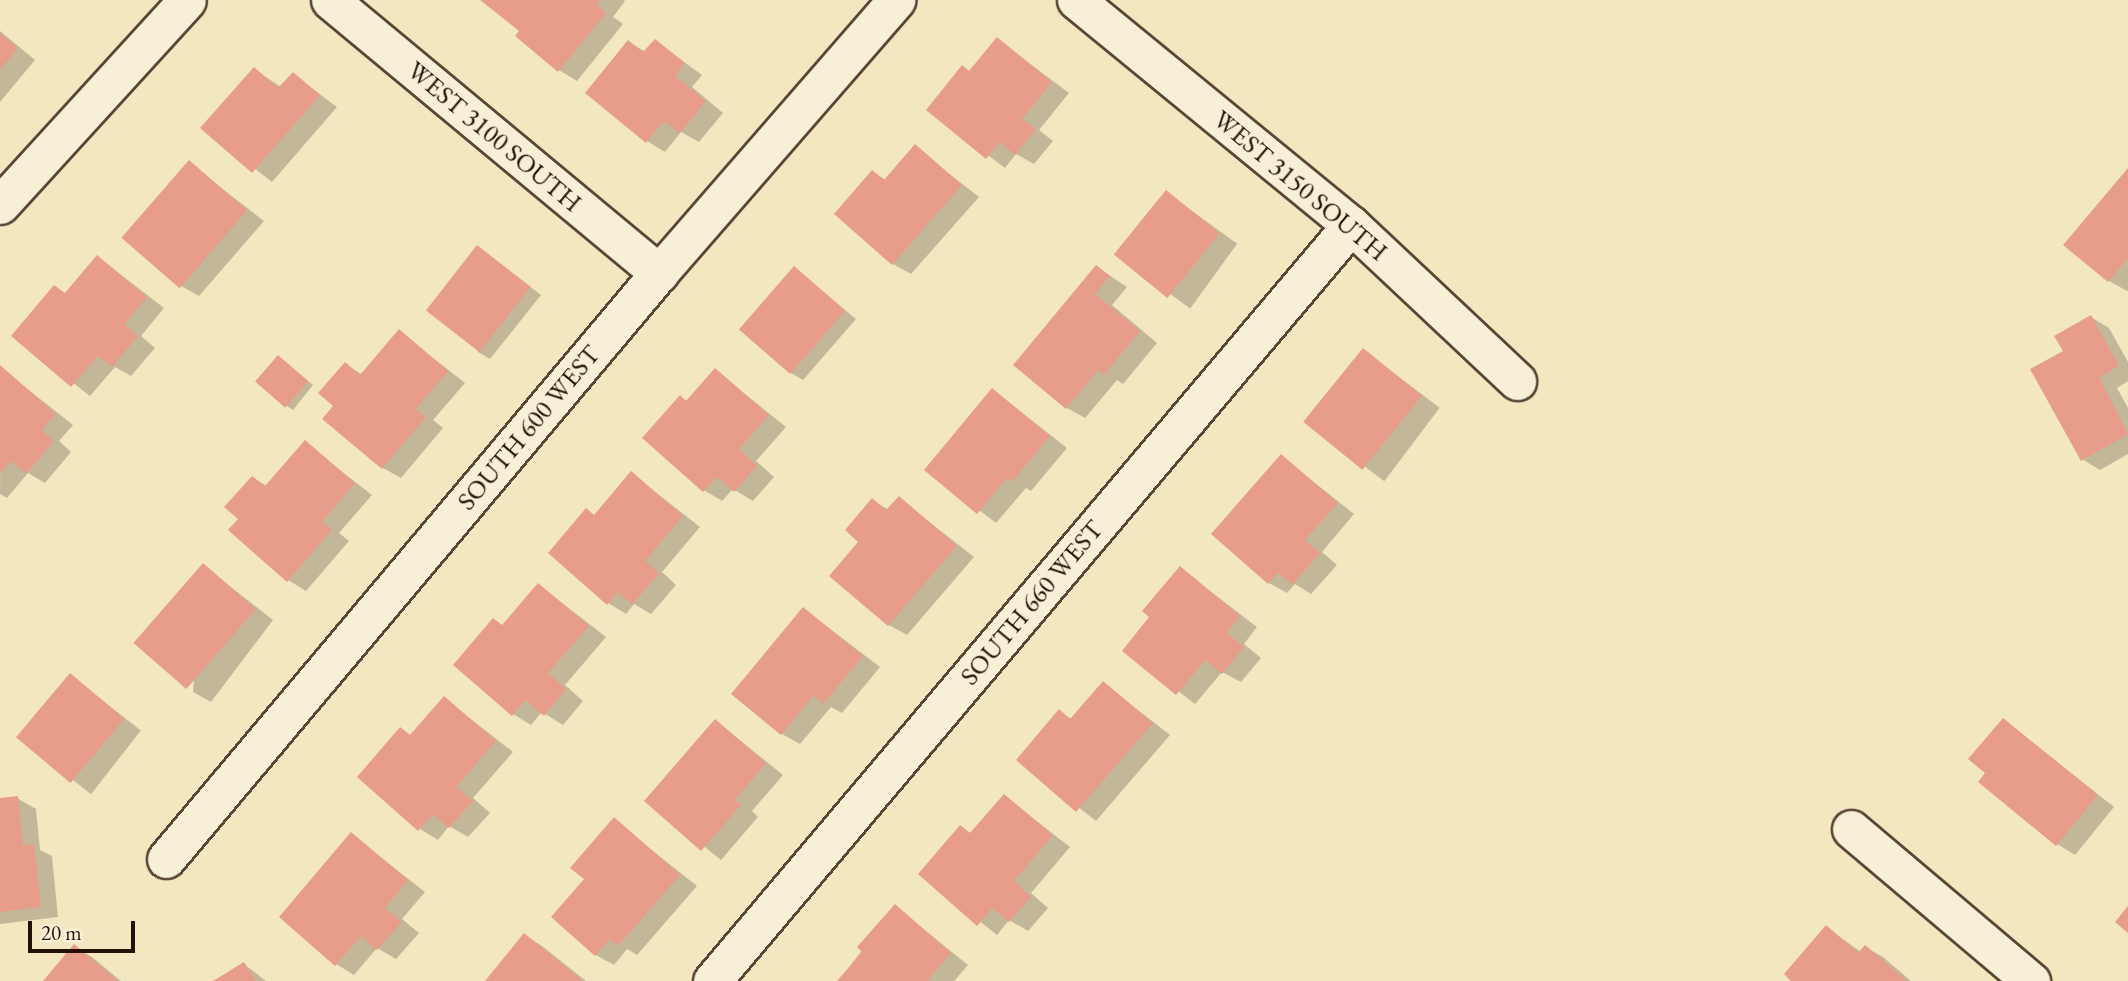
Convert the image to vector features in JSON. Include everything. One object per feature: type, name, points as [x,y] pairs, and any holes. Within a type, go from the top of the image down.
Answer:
[{"type":"street","points":[[0,205],[187,0]]},
{"type":"street","name":"WEST 3100 SOUTH","points":[[330,0],[659,273]]},
{"type":"street","name":"SOUTH 600 WEST","points":[[166,859],[659,273],[896,0]]},
{"type":"street","name":"WEST 3150 SOUTH","points":[[1076,0],[1352,225],[1517,381]]},
{"type":"street","name":"SOUTH 660 WEST","points":[[712,981],[1352,225]]},
{"type":"street","points":[[1851,828],[2031,981]]},
{"type":"building","points":[[480,0],[600,0],[596,5],[606,13],[558,72],[515,36],[519,31]]},
{"type":"building","points":[[0,33],[18,48],[0,70]]},
{"type":"building","points":[[997,37],[1052,82],[1022,119],[1036,129],[1015,155],[1000,142],[986,159],[926,110],[962,65],[969,71]]},
{"type":"building","points":[[655,39],[685,63],[675,76],[706,101],[680,133],[664,121],[646,143],[585,93],[628,40],[643,52]]},
{"type":"building","points":[[254,67],[278,88],[293,72],[320,95],[252,173],[200,128]]},
{"type":"building","points":[[915,144],[962,185],[892,265],[834,214],[872,170],[884,180]]},
{"type":"building","points":[[189,160],[247,211],[180,288],[121,238]]},
{"type":"building","points":[[2128,168],[2128,258],[2108,282],[2063,245]]},
{"type":"building","points":[[1166,190],[1220,233],[1167,298],[1114,255]]},
{"type":"building","points":[[477,245],[531,287],[479,352],[426,310]]},
{"type":"building","points":[[97,255],[147,297],[124,325],[138,336],[112,367],[98,356],[71,387],[11,336],[54,285],[65,293]]},
{"type":"building","points":[[1096,265],[1110,276],[1095,294],[1140,331],[1104,375],[1098,370],[1066,409],[1013,365]]},
{"type":"building","points":[[794,266],[845,311],[790,374],[739,329]]},
{"type":"building","points":[[2091,315],[2119,366],[2099,377],[2128,434],[2081,461],[2030,369],[2063,351],[2054,336]]},
{"type":"building","points":[[399,329],[448,371],[416,409],[426,417],[382,469],[322,419],[333,406],[318,393],[345,362],[360,375]]},
{"type":"building","points":[[1363,348],[1422,396],[1362,470],[1303,422]]},
{"type":"building","points":[[278,355],[308,381],[285,408],[255,381]]},
{"type":"building","points":[[0,365],[56,414],[42,430],[54,441],[26,474],[11,461],[0,474]]},
{"type":"building","points":[[715,368],[769,415],[739,449],[757,466],[734,492],[717,477],[703,492],[642,438],[680,395],[686,401]]},
{"type":"building","points":[[992,388],[1050,436],[1012,482],[1007,478],[977,514],[924,470]]},
{"type":"building","points":[[305,440],[355,483],[322,522],[332,530],[287,582],[228,530],[238,519],[224,507],[252,476],[265,486]]},
{"type":"building","points":[[1281,454],[1338,503],[1305,540],[1320,553],[1292,585],[1278,573],[1268,584],[1211,534]]},
{"type":"building","points":[[631,471],[683,516],[645,561],[659,573],[632,605],[618,592],[607,605],[548,553],[586,508],[594,515]]},
{"type":"building","points":[[899,496],[957,546],[888,626],[829,576],[858,542],[845,530],[872,498],[886,510]]},
{"type":"building","points":[[203,563],[256,609],[186,689],[133,643]]},
{"type":"building","points":[[1180,566],[1240,616],[1227,633],[1244,647],[1222,674],[1205,660],[1176,695],[1122,651],[1149,617],[1142,611]]},
{"type":"building","points":[[538,583],[589,626],[548,673],[566,689],[544,716],[525,700],[512,716],[453,665],[493,618],[502,625]]},
{"type":"building","points":[[803,607],[863,656],[823,704],[813,696],[781,735],[731,694]]},
{"type":"building","points":[[70,673],[124,719],[70,783],[16,737]]},
{"type":"building","points":[[1103,681],[1153,723],[1076,812],[1016,760],[1059,709],[1070,719]]},
{"type":"building","points":[[444,696],[496,741],[456,787],[473,801],[449,828],[433,815],[418,831],[357,777],[400,727],[410,735]]},
{"type":"building","points":[[2003,718],[2098,795],[2056,846],[1978,782],[1985,773],[1968,759]]},
{"type":"building","points":[[715,719],[766,763],[735,800],[741,805],[701,851],[644,801]]},
{"type":"building","points":[[1004,794],[1053,835],[1014,881],[1031,897],[1009,922],[992,908],[977,926],[918,874],[960,825],[970,833]]},
{"type":"building","points":[[18,796],[23,845],[34,844],[41,907],[0,912],[0,798]]},
{"type":"building","points":[[614,817],[680,875],[618,946],[610,939],[595,956],[551,917],[584,879],[570,868]]},
{"type":"building","points":[[351,832],[408,880],[385,908],[402,922],[377,950],[361,936],[335,966],[279,917]]},
{"type":"building","points":[[895,904],[951,953],[927,981],[837,981],[862,952],[857,947]]},
{"type":"building","points":[[2128,906],[2128,933],[2115,922]]},
{"type":"building","points":[[1826,925],[1858,953],[1865,945],[1907,981],[1791,981],[1784,974]]},
{"type":"building","points":[[524,933],[583,981],[485,981]]},
{"type":"building","points":[[74,944],[118,981],[43,981]]},
{"type":"building","points":[[244,962],[256,981],[213,981]]}]
